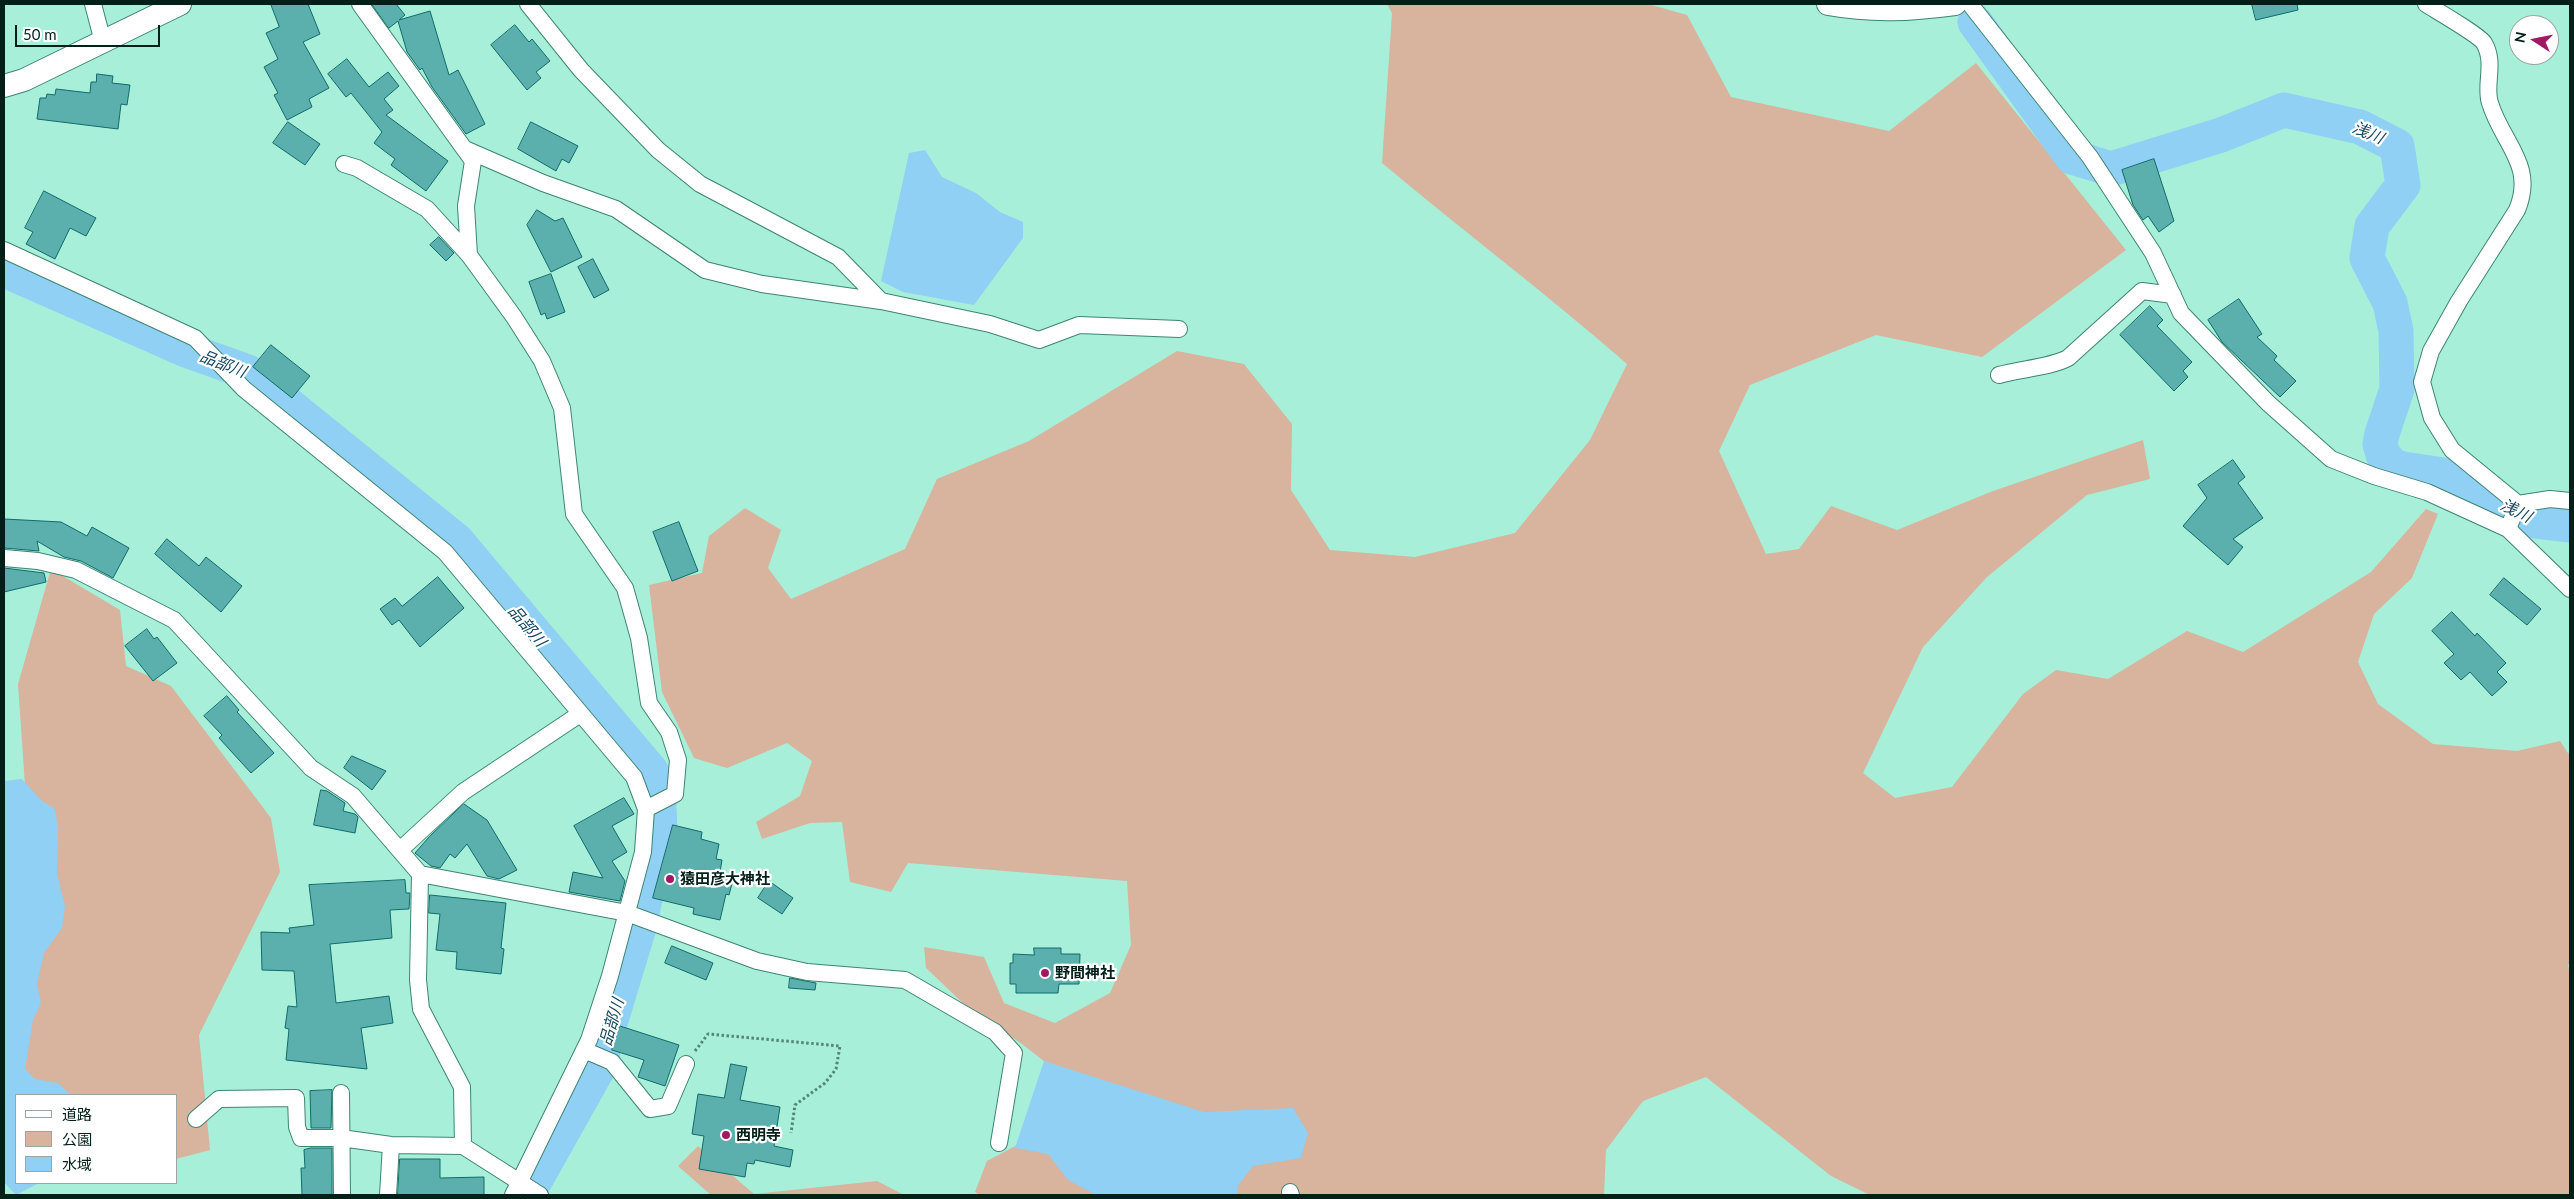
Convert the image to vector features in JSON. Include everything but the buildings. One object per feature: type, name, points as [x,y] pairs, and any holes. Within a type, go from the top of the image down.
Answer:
[{"type":"main road","points":[[4,86],[24,80],[180,4]]},
{"type":"main road","points":[[1828,4],[1861,10],[1910,10],[1955,4]]},
{"type":"street","points":[[93,4],[103,42]]},
{"type":"street","points":[[360,4],[474,161],[466,206],[469,255]]},
{"type":"street","points":[[528,4],[581,70],[658,150],[700,184],[838,257],[881,301]]},
{"type":"street","points":[[1970,4],[2090,158],[2153,253],[2181,313],[2268,403],[2331,459],[2374,476],[2427,492],[2508,528],[2570,589]]},
{"type":"street","points":[[2426,4],[2483,42],[2491,67],[2489,102],[2523,170],[2523,195],[2517,210],[2431,350],[2422,382],[2432,418],[2452,450],[2518,504],[2550,499],[2570,501]]},
{"type":"street","points":[[465,149],[543,183],[616,209],[705,270],[762,284],[881,301],[990,324],[1039,340],[1078,325],[1179,329]]},
{"type":"street","points":[[344,164],[357,168],[427,209],[469,255],[514,317],[542,361],[562,408],[574,514],[625,588],[639,638],[649,704],[669,732],[678,760],[675,794],[646,809]]},
{"type":"street","points":[[4,250],[195,338],[244,389],[445,552],[634,777],[646,809],[642,852],[607,985],[584,1050],[517,1188]]},
{"type":"street","points":[[1999,375],[2029,367],[2058,364],[2068,358],[2142,291],[2173,295]]},
{"type":"street","points":[[2508,528],[2518,504]]},
{"type":"street","points":[[4,558],[38,561],[76,570],[174,620],[311,768],[353,796],[420,874],[627,913],[757,961],[807,972],[905,980],[994,1032],[1014,1053],[999,1143]]},
{"type":"street","points":[[400,850],[463,792],[580,714]]},
{"type":"street","points":[[420,874],[418,980],[421,1009],[462,1087],[463,1146]]},
{"type":"street","points":[[584,1050],[612,1062],[650,1109],[668,1106],[686,1064]]},
{"type":"street","points":[[341,1093],[342,1195]]},
{"type":"street","points":[[196,1118],[218,1099],[296,1098],[297,1127],[301,1138],[341,1138],[391,1145],[463,1146],[517,1188],[540,1195]]},
{"type":"street","points":[[388,1195],[391,1145]]},
{"type":"path","points":[[686,1064],[708,1034],[840,1046],[836,1069],[825,1083],[795,1106],[791,1133]]},
{"type":"green space","points":[[1387,4],[1648,4],[1687,15],[1731,97],[1889,131],[1976,63],[2126,250],[1982,357],[1876,335],[1750,385],[1719,451],[1766,554],[1799,549],[1831,506],[1897,530],[1993,491],[2143,440],[2150,479],[2087,495],[1987,577],[1923,647],[1863,773],[1895,798],[1952,787],[2023,694],[2056,670],[2108,679],[2187,631],[2243,652],[2371,572],[2426,509],[2438,514],[2412,578],[2374,614],[2358,662],[2378,704],[2433,744],[2517,751],[2560,741],[2570,756],[2570,962],[2568,965],[2570,975],[2570,1195],[1870,1195],[1831,1176],[1706,1077],[1643,1101],[1606,1150],[1604,1195],[1216,1195],[1022,1044],[965,1005],[926,968],[924,947],[984,957],[1004,1003],[1055,1023],[1110,993],[1131,945],[1127,881],[908,863],[891,892],[850,882],[842,822],[810,823],[762,839],[756,822],[800,796],[812,761],[787,743],[727,768],[694,758],[662,692],[649,585],[702,573],[709,536],[745,508],[781,530],[768,568],[791,599],[905,549],[937,479],[1029,441],[1177,351],[1244,364],[1292,424],[1291,490],[1330,550],[1415,557],[1515,533],[1590,440],[1627,364],[1382,163],[1392,13]]},
{"type":"green space","points":[[51,569],[120,610],[126,666],[171,686],[271,818],[280,872],[199,1035],[210,1150],[178,1158],[178,1094],[16,1094],[4,1003],[28,829],[18,684]]},
{"type":"green space","points":[[1038,1134],[1173,1195],[980,1195],[975,1192],[987,1161]]},
{"type":"green space","points":[[698,1146],[754,1194],[877,1181],[904,1195],[711,1195],[678,1166]]},
{"type":"water","points":[[925,150],[942,177],[976,193],[1000,212],[1023,222],[1023,238],[974,305],[903,292],[881,281],[909,153]]},
{"type":"water","points":[[22,779],[42,801],[55,809],[58,829],[57,874],[65,906],[62,928],[44,953],[37,984],[41,1003],[33,1020],[25,1069],[35,1079],[58,1083],[70,1094],[15,1094],[15,1184],[37,1184],[16,1195],[4,1182],[4,781]]},
{"type":"water","points":[[1044,1061],[1204,1112],[1293,1108],[1308,1133],[1301,1158],[1253,1166],[1237,1187],[1237,1195],[1096,1195],[1068,1180],[1048,1154],[1015,1148]]},
{"type":"waterway","name":"浅川","points":[[1975,22],[2072,157],[2111,169],[2221,135],[2284,110],[2360,127],[2397,146],[2403,185],[2372,226],[2367,258],[2390,303],[2396,331],[2397,389],[2382,434],[2380,444],[2383,455],[2393,466],[2403,469],[2457,477],[2527,520],[2570,525]]},
{"type":"waterway","name":"品部川","points":[[4,270],[186,350],[248,372],[456,540],[651,771],[658,784],[660,831],[638,931],[607,1033],[600,1065],[527,1195]]},
{"type":"place","name":"猿田彦大神社","points":[[670,879]]},
{"type":"place","name":"野間神社","points":[[1045,973]]},
{"type":"place","name":"西明寺","points":[[726,1135]]}]
